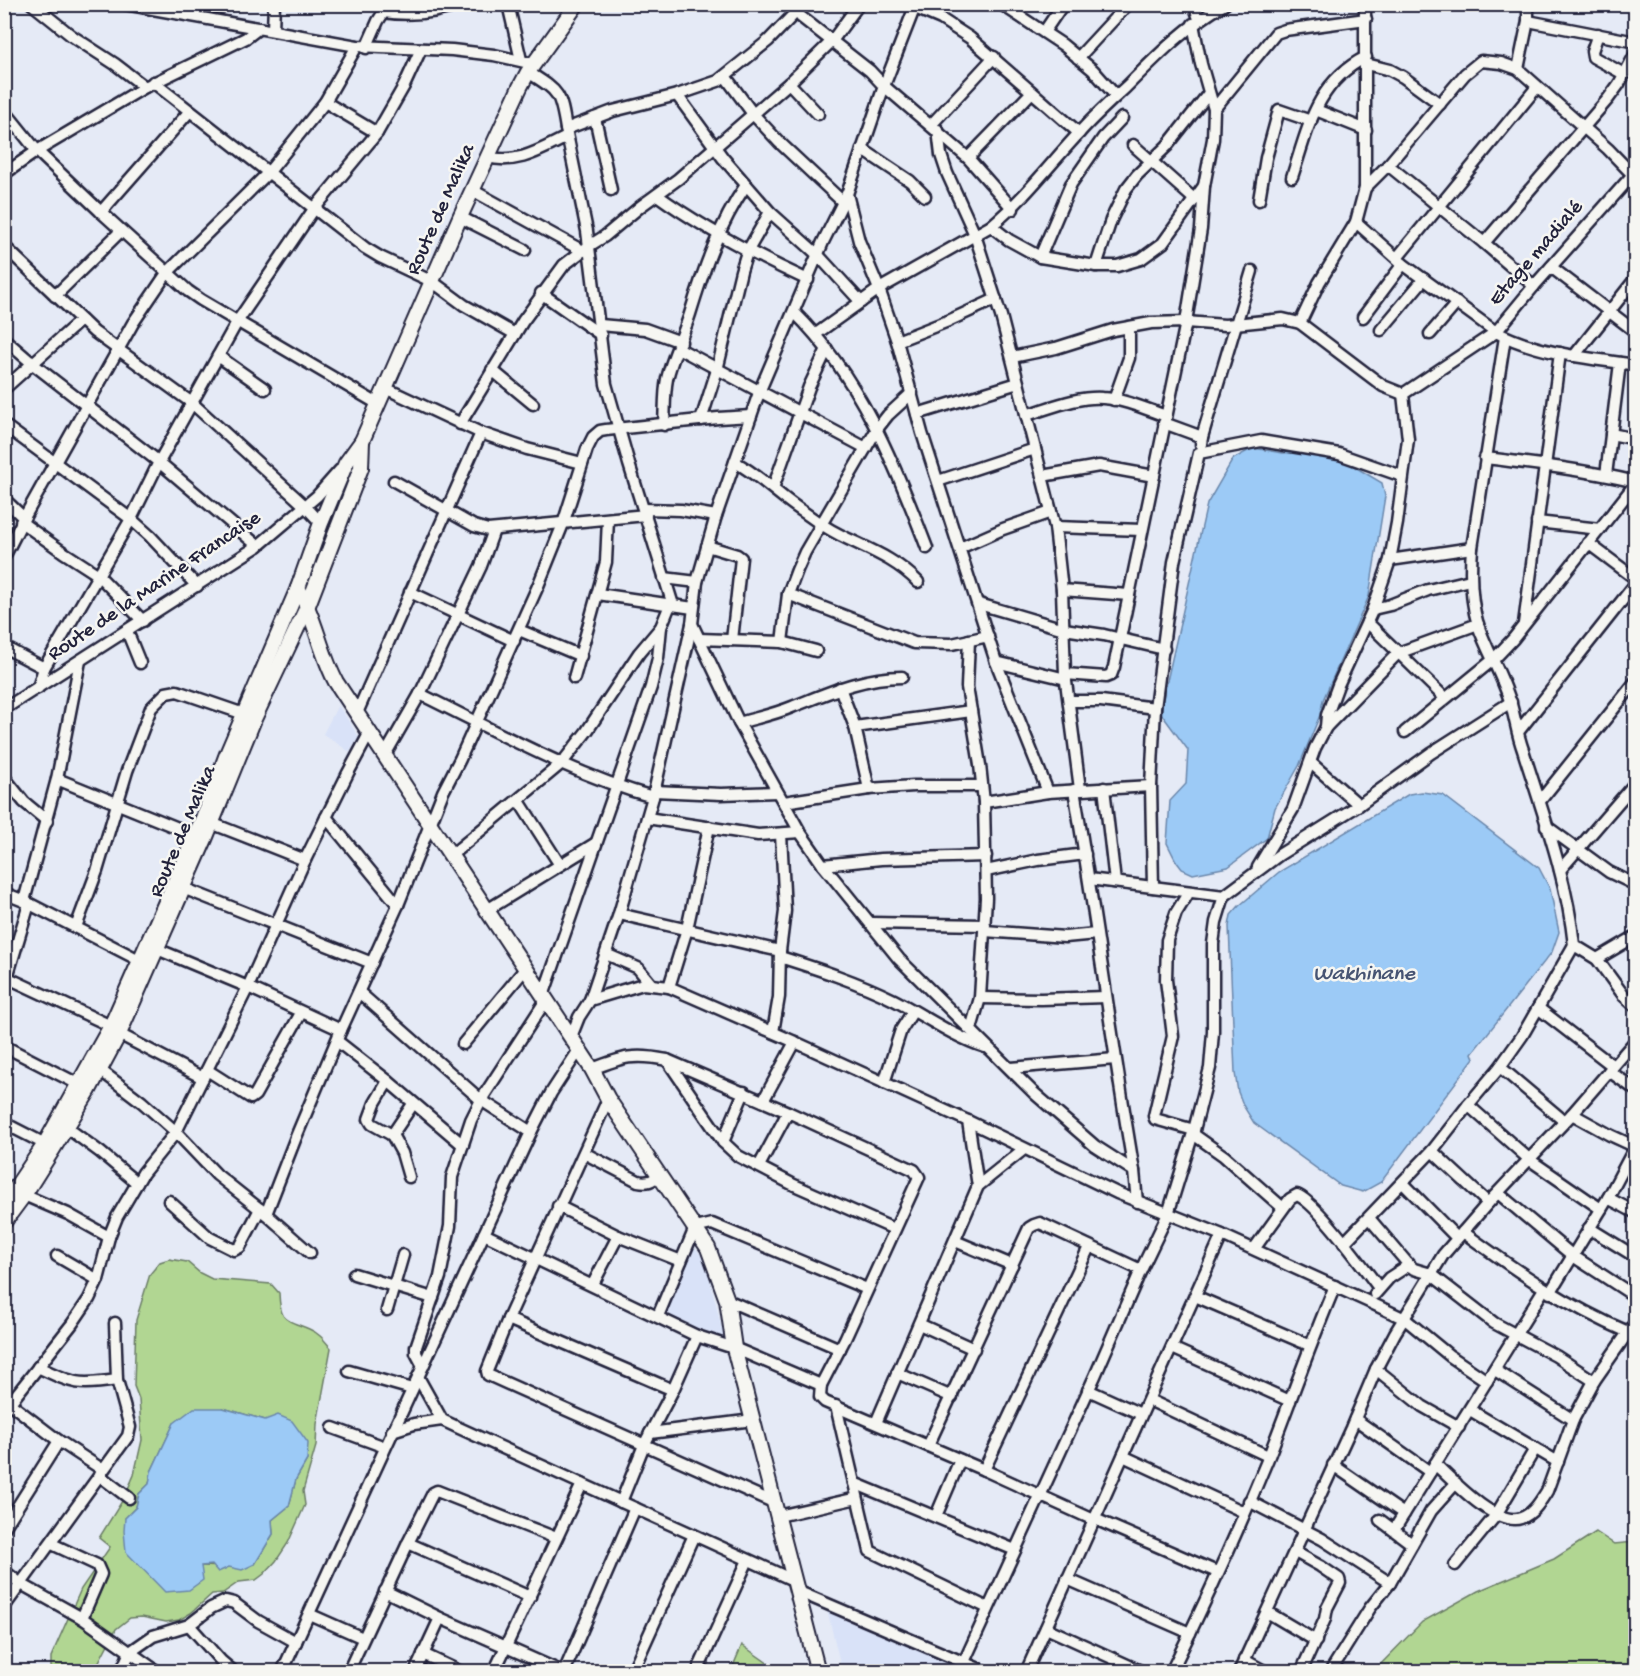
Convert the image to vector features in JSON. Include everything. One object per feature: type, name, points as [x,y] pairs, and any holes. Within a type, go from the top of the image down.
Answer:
[{"type":"main road","name":"Route de Malika","points":[[4,1222],[24,1195],[100,1070],[141,961],[298,588],[321,523],[346,463],[362,441],[527,65],[577,4]]},
{"type":"main road","name":"Route de Malika","points":[[4,1206],[115,1030],[157,949],[254,719],[308,605],[361,468],[362,441]]},
{"type":"main road","points":[[298,588],[308,605],[327,665],[450,856],[571,1037],[608,1099],[708,1248],[727,1300],[734,1348],[818,1671]]},
{"type":"street","points":[[32,4],[72,36],[189,112],[380,257],[433,282],[464,305],[514,334]]},
{"type":"street","points":[[125,4],[176,9],[259,28],[361,47],[474,52],[527,65],[556,92],[562,106],[582,202],[586,248],[600,330],[606,384],[672,605],[661,627],[639,653],[587,731],[562,763],[450,856]]},
{"type":"street","points":[[273,30],[274,4]]},
{"type":"street","points":[[4,556],[141,311],[167,273],[268,173],[325,102],[386,8],[406,15],[420,15],[462,4]]},
{"type":"street","points":[[508,4],[527,65]]},
{"type":"street","points":[[460,424],[514,334],[564,265],[605,237],[657,195],[789,83],[832,41],[859,4]]},
{"type":"street","points":[[1001,4],[1044,32],[1094,70],[1116,96]]},
{"type":"street","points":[[1044,32],[1063,4]]},
{"type":"street","points":[[1078,58],[1128,4]]},
{"type":"street","points":[[996,662],[1066,676],[1109,676],[1114,667],[1186,322],[1201,229],[1204,186],[1213,139],[1214,109],[1201,64],[1194,4]]},
{"type":"street","points":[[816,334],[879,289],[992,226],[1013,209],[1079,133],[1161,51],[1196,22],[1225,4]]},
{"type":"street","points":[[1300,323],[1319,283],[1356,222],[1365,188],[1365,4]]},
{"type":"street","points":[[1518,69],[1528,21],[1528,4]]},
{"type":"street","points":[[571,1037],[579,1017],[590,1000],[606,954],[647,818],[692,624],[697,582],[716,516],[760,390],[845,198],[884,86],[916,6],[951,25],[994,57],[1079,133]]},
{"type":"street","points":[[488,157],[507,160],[528,156],[595,118],[710,84],[725,76],[768,41],[793,8],[870,71],[884,86],[968,158],[1013,209]]},
{"type":"street","points":[[1214,109],[1276,33],[1366,19]]},
{"type":"street","points":[[1528,21],[1635,42]]},
{"type":"street","points":[[4,174],[37,151],[149,84],[246,38],[259,28]]},
{"type":"street","points":[[1598,34],[1592,51],[1593,57],[1624,74]]},
{"type":"street","points":[[38,688],[44,668],[131,519],[159,462],[237,322],[314,209],[377,133],[404,86],[421,49]]},
{"type":"street","points":[[1484,243],[1608,99],[1635,52]]},
{"type":"street","points":[[934,128],[994,57]]},
{"type":"street","points":[[1292,177],[1323,94],[1333,80],[1350,65],[1366,61],[1390,70],[1440,104]]},
{"type":"street","points":[[1365,188],[1388,165],[1471,68],[1481,61],[1502,63],[1518,69],[1634,175]]},
{"type":"street","points":[[725,76],[753,114],[779,142],[845,198],[897,341],[917,414],[996,662],[1047,792]]},
{"type":"street","points":[[789,83],[818,114]]},
{"type":"street","points":[[1363,317],[1439,207],[1537,87]]},
{"type":"street","points":[[968,158],[1032,93]]},
{"type":"street","points":[[1096,266],[1101,244],[1118,204],[1131,181],[1152,162],[1209,93]]},
{"type":"street","points":[[677,95],[692,118],[746,185],[770,212],[818,255],[861,302]]},
{"type":"street","points":[[325,102],[377,133]]},
{"type":"street","points":[[4,110],[37,151],[167,273],[201,300],[378,404]]},
{"type":"street","points":[[1259,200],[1266,158],[1279,110],[1311,121]]},
{"type":"street","points":[[1317,110],[1366,130]]},
{"type":"street","points":[[101,212],[189,112]]},
{"type":"street","points":[[595,118],[611,190]]},
{"type":"street","points":[[1040,256],[1071,184],[1103,138],[1122,118]]},
{"type":"street","points":[[934,128],[947,172],[975,235],[996,299],[1055,527],[1077,790],[1096,934],[1137,1202]]},
{"type":"street","points":[[1133,145],[1195,200]]},
{"type":"street","points":[[862,149],[910,181],[925,196]]},
{"type":"street","points":[[1388,165],[1534,286]]},
{"type":"street","name":"Etage madialé","points":[[1634,175],[1534,286],[1500,335],[1560,353],[1635,365]]},
{"type":"street","points":[[664,425],[667,379],[700,277],[732,205],[746,185]]},
{"type":"street","points":[[992,226],[1009,240],[1040,256],[1096,266],[1117,266],[1130,263],[1163,243],[1204,186]]},
{"type":"street","points":[[472,190],[586,248]]},
{"type":"street","points":[[657,195],[690,219],[747,252],[808,280]]},
{"type":"street","points":[[701,420],[717,370],[747,252],[770,212]]},
{"type":"street","points":[[460,217],[525,250]]},
{"type":"street","points":[[1356,222],[1400,261],[1500,335]]},
{"type":"street","points":[[55,296],[121,231]]},
{"type":"street","points":[[4,246],[81,320],[119,351],[192,403],[321,523]]},
{"type":"street","points":[[1551,267],[1635,332]]},
{"type":"street","points":[[1153,887],[1151,786],[1155,708],[1174,562],[1202,437],[1252,271]]},
{"type":"street","points":[[1575,356],[1635,278]]},
{"type":"street","points":[[1380,330],[1424,279]]},
{"type":"street","points":[[542,293],[600,330],[645,329],[679,345],[717,370],[760,390],[866,448]]},
{"type":"street","points":[[897,341],[996,299]]},
{"type":"street","points":[[1430,334],[1456,303]]},
{"type":"street","points":[[794,312],[827,349],[877,429],[901,480],[927,548]]},
{"type":"street","points":[[1012,357],[1056,348],[1129,327],[1186,322],[1235,324],[1283,319],[1300,323],[1383,386],[1403,394]]},
{"type":"street","points":[[4,389],[81,320]]},
{"type":"street","points":[[1114,399],[1129,358],[1129,327]]},
{"type":"street","points":[[1403,394],[1450,361],[1500,335]]},
{"type":"street","points":[[1344,1243],[1432,1151],[1500,1067],[1522,1036],[1574,945],[1567,892],[1510,702],[1478,624],[1470,580],[1472,548],[1500,335]]},
{"type":"street","points":[[4,339],[159,462],[258,546]]},
{"type":"street","points":[[773,488],[800,411],[827,349]]},
{"type":"street","points":[[1524,625],[1560,353]]},
{"type":"street","points":[[218,356],[265,389]]},
{"type":"street","points":[[1606,475],[1620,363]]},
{"type":"street","points":[[492,370],[533,404]]},
{"type":"street","points":[[917,414],[1018,383]]},
{"type":"street","points":[[385,388],[481,433],[526,449],[582,463]]},
{"type":"street","points":[[783,642],[788,594],[805,552],[877,429],[888,415],[912,393]]},
{"type":"street","points":[[1326,727],[1327,715],[1338,685],[1373,609],[1390,560],[1408,439],[1403,394]]},
{"type":"street","points":[[1026,415],[1087,399],[1114,399],[1165,419],[1202,437]]},
{"type":"street","points":[[169,1201],[210,1238],[234,1250],[240,1247],[263,1211],[398,905],[443,792],[519,630],[563,524],[582,463],[596,434],[619,428],[751,416]]},
{"type":"street","points":[[4,425],[131,519],[197,586]]},
{"type":"street","points":[[357,713],[481,433]]},
{"type":"street","points":[[1611,434],[1635,439]]},
{"type":"street","points":[[1198,453],[1261,441],[1339,454],[1402,476]]},
{"type":"street","points":[[939,481],[1035,449]]},
{"type":"street","points":[[1405,732],[1494,659],[1524,625],[1635,483],[1606,475],[1546,465],[1485,458]]},
{"type":"street","points":[[735,462],[759,476],[784,499],[822,524],[885,556],[918,582]]},
{"type":"street","name":"Route de la Marine Francaise","points":[[4,709],[258,546],[317,496],[346,463]]},
{"type":"street","points":[[1042,476],[1099,466],[1154,476]]},
{"type":"street","points":[[394,482],[474,526],[494,530],[608,519],[645,512],[681,510],[716,516]]},
{"type":"street","points":[[4,499],[23,520],[63,552],[97,574],[143,621]]},
{"type":"street","points":[[960,549],[1003,529],[1051,512]]},
{"type":"street","points":[[574,678],[608,551],[608,519]]},
{"type":"street","points":[[1537,522],[1600,529]]},
{"type":"street","points":[[1055,527],[1142,530]]},
{"type":"street","points":[[385,755],[420,694],[481,566],[494,530]]},
{"type":"street","points":[[1518,732],[1635,581],[1588,543]]},
{"type":"street","points":[[707,546],[741,558],[732,640]]},
{"type":"street","points":[[1390,560],[1472,548]]},
{"type":"street","points":[[664,578],[697,582]]},
{"type":"street","points":[[1373,609],[1428,590],[1470,580]]},
{"type":"street","points":[[1062,590],[1129,595]]},
{"type":"street","points":[[410,592],[514,641]]},
{"type":"street","points":[[598,594],[693,608]]},
{"type":"street","points":[[788,594],[903,640],[932,645],[959,644],[988,636]]},
{"type":"street","points":[[979,604],[1064,629],[1164,649]]},
{"type":"street","points":[[1367,622],[1445,698]]},
{"type":"street","points":[[692,624],[738,723],[800,832],[823,865],[899,959],[971,1029],[987,1048],[1079,1133],[1134,1171]]},
{"type":"street","points":[[1254,872],[1293,809],[1315,748],[1326,727],[1398,653],[1478,624]]},
{"type":"street","points":[[423,1366],[416,1353],[416,1347],[433,1298],[448,1239],[452,1177],[471,1120],[481,1100],[545,998],[615,786],[651,687],[658,658],[661,627]]},
{"type":"street","points":[[519,630],[581,656]]},
{"type":"street","points":[[128,631],[140,663]]},
{"type":"street","points":[[699,639],[783,642],[816,651]]},
{"type":"street","points":[[969,640],[967,687],[984,802],[986,856],[985,928],[980,998],[971,1029]]},
{"type":"street","points":[[4,647],[44,668]]},
{"type":"street","points":[[80,662],[57,779],[6,979],[251,1098],[255,1095],[301,1013]]},
{"type":"street","points":[[738,723],[790,708],[840,688],[871,679],[902,677]]},
{"type":"street","points":[[1540,801],[1635,681]]},
{"type":"street","points":[[840,688],[855,727],[869,789]]},
{"type":"street","points":[[76,927],[97,872],[127,771],[151,708],[166,693],[177,691],[244,714]]},
{"type":"street","points":[[420,694],[562,763],[615,786],[653,794],[777,792]]},
{"type":"street","points":[[1070,700],[1101,701],[1155,708]]},
{"type":"street","points":[[964,1662],[1168,1214],[1194,1132],[1210,1068],[1213,944],[1216,922],[1224,896],[1254,872],[1359,805],[1431,753],[1510,702]]},
{"type":"street","points":[[855,727],[971,711]]},
{"type":"street","points":[[129,1498],[101,1473],[7,1401],[38,1367],[89,1299],[98,1280],[109,1237],[123,1206],[137,1183],[176,1132],[248,987],[305,860],[370,732]]},
{"type":"street","points":[[1311,763],[1359,805]]},
{"type":"street","points":[[4,777],[24,802],[47,821]]},
{"type":"street","points":[[57,779],[195,835]]},
{"type":"street","points":[[1560,870],[1635,783]]},
{"type":"street","points":[[784,802],[869,789],[914,786],[982,786]]},
{"type":"street","points":[[984,802],[1047,792],[1151,786]]},
{"type":"street","points":[[1104,788],[1115,882]]},
{"type":"street","points":[[519,801],[560,865]]},
{"type":"street","points":[[326,817],[398,905]]},
{"type":"street","points":[[647,818],[758,835],[800,832]]},
{"type":"street","points":[[211,823],[305,860]]},
{"type":"street","points":[[1546,825],[1609,872],[1635,885]]},
{"type":"street","points":[[669,987],[687,929],[709,827]]},
{"type":"street","points":[[772,1032],[779,997],[780,954],[785,911],[781,834]]},
{"type":"street","points":[[487,910],[596,843]]},
{"type":"street","points":[[986,871],[1038,860],[1085,854]]},
{"type":"street","points":[[823,865],[881,859],[986,856]]},
{"type":"street","points":[[1089,879],[1224,896]]},
{"type":"street","points":[[183,888],[372,963]]},
{"type":"street","points":[[1189,892],[1176,913],[1167,940],[1166,980],[1173,1036],[1154,1116],[1155,1119],[1194,1132],[1283,1209]]},
{"type":"street","points":[[4,893],[27,902],[141,961]]},
{"type":"street","points":[[619,914],[687,929],[780,954],[867,988],[961,1039],[987,1048]]},
{"type":"street","points":[[871,923],[985,928],[1065,937],[1096,934]]},
{"type":"street","points":[[1597,959],[1635,936]]},
{"type":"street","points":[[1574,945],[1597,959],[1635,1007]]},
{"type":"street","points":[[157,949],[248,987],[341,1030]]},
{"type":"street","points":[[606,954],[633,964],[651,984]]},
{"type":"street","points":[[463,1044],[525,969]]},
{"type":"street","points":[[590,1000],[631,987],[651,984],[669,987],[968,1121],[1137,1202],[1222,1235],[1405,1319],[1450,1356],[1487,1382]]},
{"type":"street","points":[[360,993],[481,1100],[531,1132]]},
{"type":"street","points":[[980,998],[1106,997]]},
{"type":"street","points":[[1538,1008],[1635,1090]]},
{"type":"street","points":[[884,1083],[901,1030],[913,1011]]},
{"type":"street","points":[[1239,1671],[1268,1612],[1376,1369],[1431,1274],[1460,1235],[1530,1160],[1635,1040]]},
{"type":"street","points":[[337,1041],[463,1145]]},
{"type":"street","points":[[764,1101],[795,1042]]},
{"type":"street","points":[[4,1046],[80,1085]]},
{"type":"street","points":[[282,1671],[531,1132],[551,1093],[579,1050]]},
{"type":"street","points":[[592,1070],[629,1056],[667,1060],[744,1092],[916,1172],[919,1177],[840,1350],[821,1385],[820,1398],[1217,1572]]},
{"type":"street","points":[[1011,1068],[1115,1059]]},
{"type":"street","points":[[667,1060],[723,1142],[738,1156],[792,1184],[894,1229]]},
{"type":"street","points":[[1394,1530],[1517,1335],[1573,1256],[1635,1147],[1568,1117],[1500,1067]]},
{"type":"street","points":[[100,1070],[142,1102],[176,1132],[217,1175],[263,1211],[310,1253]]},
{"type":"street","points":[[388,1081],[369,1119],[372,1124],[393,1135],[402,1153],[409,1177]]},
{"type":"street","points":[[723,1142],[744,1092]]},
{"type":"street","points":[[608,1099],[508,1318],[487,1371],[488,1375],[644,1445],[776,1510],[857,1498]]},
{"type":"street","points":[[393,1135],[413,1104]]},
{"type":"street","points":[[1468,1105],[1530,1160],[1601,1209]]},
{"type":"street","points":[[759,1166],[788,1112]]},
{"type":"street","points":[[968,1121],[978,1186]]},
{"type":"street","points":[[4,1123],[45,1144]]},
{"type":"street","points":[[66,1127],[137,1183]]},
{"type":"street","points":[[876,1423],[978,1186],[1024,1149]]},
{"type":"street","points":[[1432,1151],[1488,1203]]},
{"type":"street","points":[[584,1153],[638,1180],[652,1181],[659,1175]]},
{"type":"street","points":[[1403,1183],[1460,1235],[1547,1291],[1597,1319],[1628,1332]]},
{"type":"street","points":[[1498,1193],[1573,1256],[1635,1297]]},
{"type":"street","points":[[24,1195],[68,1214],[109,1237]]},
{"type":"street","points":[[1254,1249],[1283,1209],[1297,1195],[1303,1197],[1344,1243],[1379,1288]]},
{"type":"street","points":[[1608,1198],[1635,1214]]},
{"type":"street","points":[[558,1206],[618,1236],[681,1261]]},
{"type":"street","points":[[1369,1218],[1414,1269],[1431,1274],[1494,1323],[1594,1381]]},
{"type":"street","points":[[928,1446],[1029,1228],[1040,1223],[1141,1270]]},
{"type":"street","points":[[658,1316],[695,1228],[704,1224],[712,1224],[867,1289]]},
{"type":"street","points":[[1589,1228],[1635,1257]]},
{"type":"street","points":[[484,1234],[593,1284],[697,1336],[734,1348],[821,1385]]},
{"type":"street","points":[[1026,1671],[1222,1235]]},
{"type":"street","points":[[593,1284],[618,1236]]},
{"type":"street","points":[[955,1241],[1012,1265]]},
{"type":"street","points":[[984,1470],[1089,1247]]},
{"type":"street","points":[[387,1310],[402,1255]]},
{"type":"street","points":[[57,1256],[98,1280]]},
{"type":"street","points":[[1369,1302],[1379,1288],[1409,1265]]},
{"type":"street","points":[[354,1274],[433,1298]]},
{"type":"street","points":[[1171,1671],[1249,1501],[1290,1401],[1309,1346],[1335,1286]]},
{"type":"street","points":[[1195,1296],[1309,1346]]},
{"type":"street","points":[[727,1300],[840,1350]]},
{"type":"street","points":[[508,1318],[673,1390]]},
{"type":"street","points":[[1355,1419],[1456,1483],[1496,1515],[1520,1519],[1534,1510],[1546,1491],[1573,1420],[1594,1381],[1635,1321]]},
{"type":"street","points":[[4,1607],[130,1431],[117,1380],[116,1323]]},
{"type":"street","points":[[919,1324],[974,1349]]},
{"type":"street","points":[[621,1502],[644,1445],[673,1390],[697,1336]]},
{"type":"street","points":[[1172,1348],[1290,1401]]},
{"type":"street","points":[[38,1367],[71,1383],[86,1384],[117,1380]]},
{"type":"street","points":[[1376,1369],[1422,1406],[1459,1427]]},
{"type":"street","points":[[1495,1370],[1573,1420]]},
{"type":"street","points":[[349,1371],[412,1389]]},
{"type":"street","points":[[897,1373],[952,1397]]},
{"type":"street","points":[[418,1377],[442,1420]]},
{"type":"street","points":[[1088,1390],[1141,1414]]},
{"type":"street","points":[[1149,1400],[1268,1456]]},
{"type":"street","points":[[836,1406],[870,1551],[988,1608]]},
{"type":"street","points":[[1470,1410],[1558,1462]]},
{"type":"street","points":[[392,1431],[414,1424],[442,1420],[748,1560],[796,1586],[986,1671]]},
{"type":"street","points":[[650,1433],[753,1420]]},
{"type":"street","points":[[333,1428],[385,1447]]},
{"type":"street","points":[[4,1528],[8,1514],[59,1441]]},
{"type":"street","points":[[1455,1564],[1496,1515],[1535,1449]]},
{"type":"street","points":[[1123,1456],[1244,1512]]},
{"type":"street","points":[[936,1516],[960,1460]]},
{"type":"street","points":[[1333,1465],[1404,1514]]},
{"type":"street","points":[[854,1483],[1016,1550]]},
{"type":"street","points":[[1330,1671],[1370,1608],[1390,1583],[1431,1511],[1456,1483]]},
{"type":"street","points":[[494,1671],[582,1484]]},
{"type":"street","points":[[348,1671],[433,1493],[439,1490],[556,1538]]},
{"type":"street","points":[[1249,1501],[1335,1546],[1390,1583]]},
{"type":"street","points":[[385,1592],[564,1671],[635,1509]]},
{"type":"street","points":[[1380,1520],[1412,1544]]},
{"type":"street","points":[[632,1671],[694,1535]]},
{"type":"street","points":[[408,1543],[530,1597]]},
{"type":"street","points":[[51,1544],[97,1565],[100,1569],[101,1574],[82,1618]]},
{"type":"street","points":[[1294,1552],[1320,1566],[1340,1581],[1327,1608],[1316,1641],[1301,1671]]},
{"type":"street","points":[[697,1671],[748,1560]]},
{"type":"street","points":[[4,1572],[82,1618],[158,1671]]},
{"type":"street","points":[[1067,1579],[1190,1633]]},
{"type":"street","points":[[121,1671],[130,1652],[153,1636],[189,1625],[211,1608],[226,1601],[234,1603],[258,1621],[296,1642]]},
{"type":"street","points":[[1268,1612],[1316,1641]]},
{"type":"street","points":[[309,1614],[363,1638]]},
{"type":"street","points":[[415,1671],[440,1618]]},
{"type":"street","points":[[189,1625],[221,1662],[234,1671]]},
{"type":"street","points":[[1047,1628],[1143,1671]]},
{"type":"street","points":[[423,1654],[461,1671]]},
{"type":"street","points":[[1244,1660],[1266,1671]]},
{"type":"shaded area","points":[[338,705],[359,737],[350,752],[323,734]]},
{"type":"shaded area","points":[[694,1246],[705,1260],[725,1341],[664,1314]]},
{"type":"shaded area","points":[[826,1606],[969,1671],[842,1671]]},
{"type":"green space","points":[[169,1259],[187,1262],[212,1279],[271,1284],[279,1293],[285,1318],[316,1333],[331,1348],[317,1424],[316,1446],[303,1491],[305,1505],[288,1543],[276,1561],[256,1580],[239,1582],[223,1593],[212,1594],[191,1613],[179,1620],[166,1622],[142,1617],[130,1618],[116,1629],[94,1671],[51,1672],[51,1657],[81,1589],[110,1547],[99,1538],[124,1498],[134,1475],[142,1440],[139,1399],[134,1386],[136,1320],[150,1274],[160,1262]],"holes":[[[223,1408],[265,1420],[307,1460],[296,1479],[289,1506],[272,1520],[273,1534],[255,1564],[229,1567],[201,1566],[125,1518],[136,1507],[139,1494],[149,1484],[151,1472],[174,1423]]]},
{"type":"green space","points":[[1596,1532],[1614,1544],[1635,1542],[1635,1671],[1374,1671],[1422,1622],[1478,1591],[1554,1559]]},
{"type":"green space","points":[[742,1645],[779,1671],[731,1671]]},
{"type":"water","points":[[1253,448],[1283,453],[1296,452],[1345,461],[1382,483],[1385,496],[1369,596],[1323,700],[1320,715],[1299,766],[1275,808],[1267,838],[1228,867],[1193,874],[1182,869],[1167,843],[1170,801],[1186,784],[1188,750],[1160,712],[1207,504],[1233,459]]},
{"type":"water","name":"Wakhinane","points":[[1422,792],[1443,795],[1539,868],[1550,889],[1559,932],[1552,952],[1472,1053],[1474,1058],[1381,1182],[1363,1192],[1341,1186],[1254,1123],[1244,1107],[1238,1092],[1235,1073],[1229,926],[1231,915],[1239,906],[1279,872],[1409,794]]},
{"type":"water","points":[[194,1408],[223,1408],[265,1420],[278,1415],[292,1421],[308,1443],[307,1460],[296,1479],[289,1506],[272,1520],[273,1534],[255,1564],[242,1570],[229,1567],[218,1572],[212,1565],[201,1566],[203,1580],[189,1590],[165,1592],[126,1552],[125,1518],[136,1507],[139,1494],[149,1484],[151,1472],[174,1423]]}]
